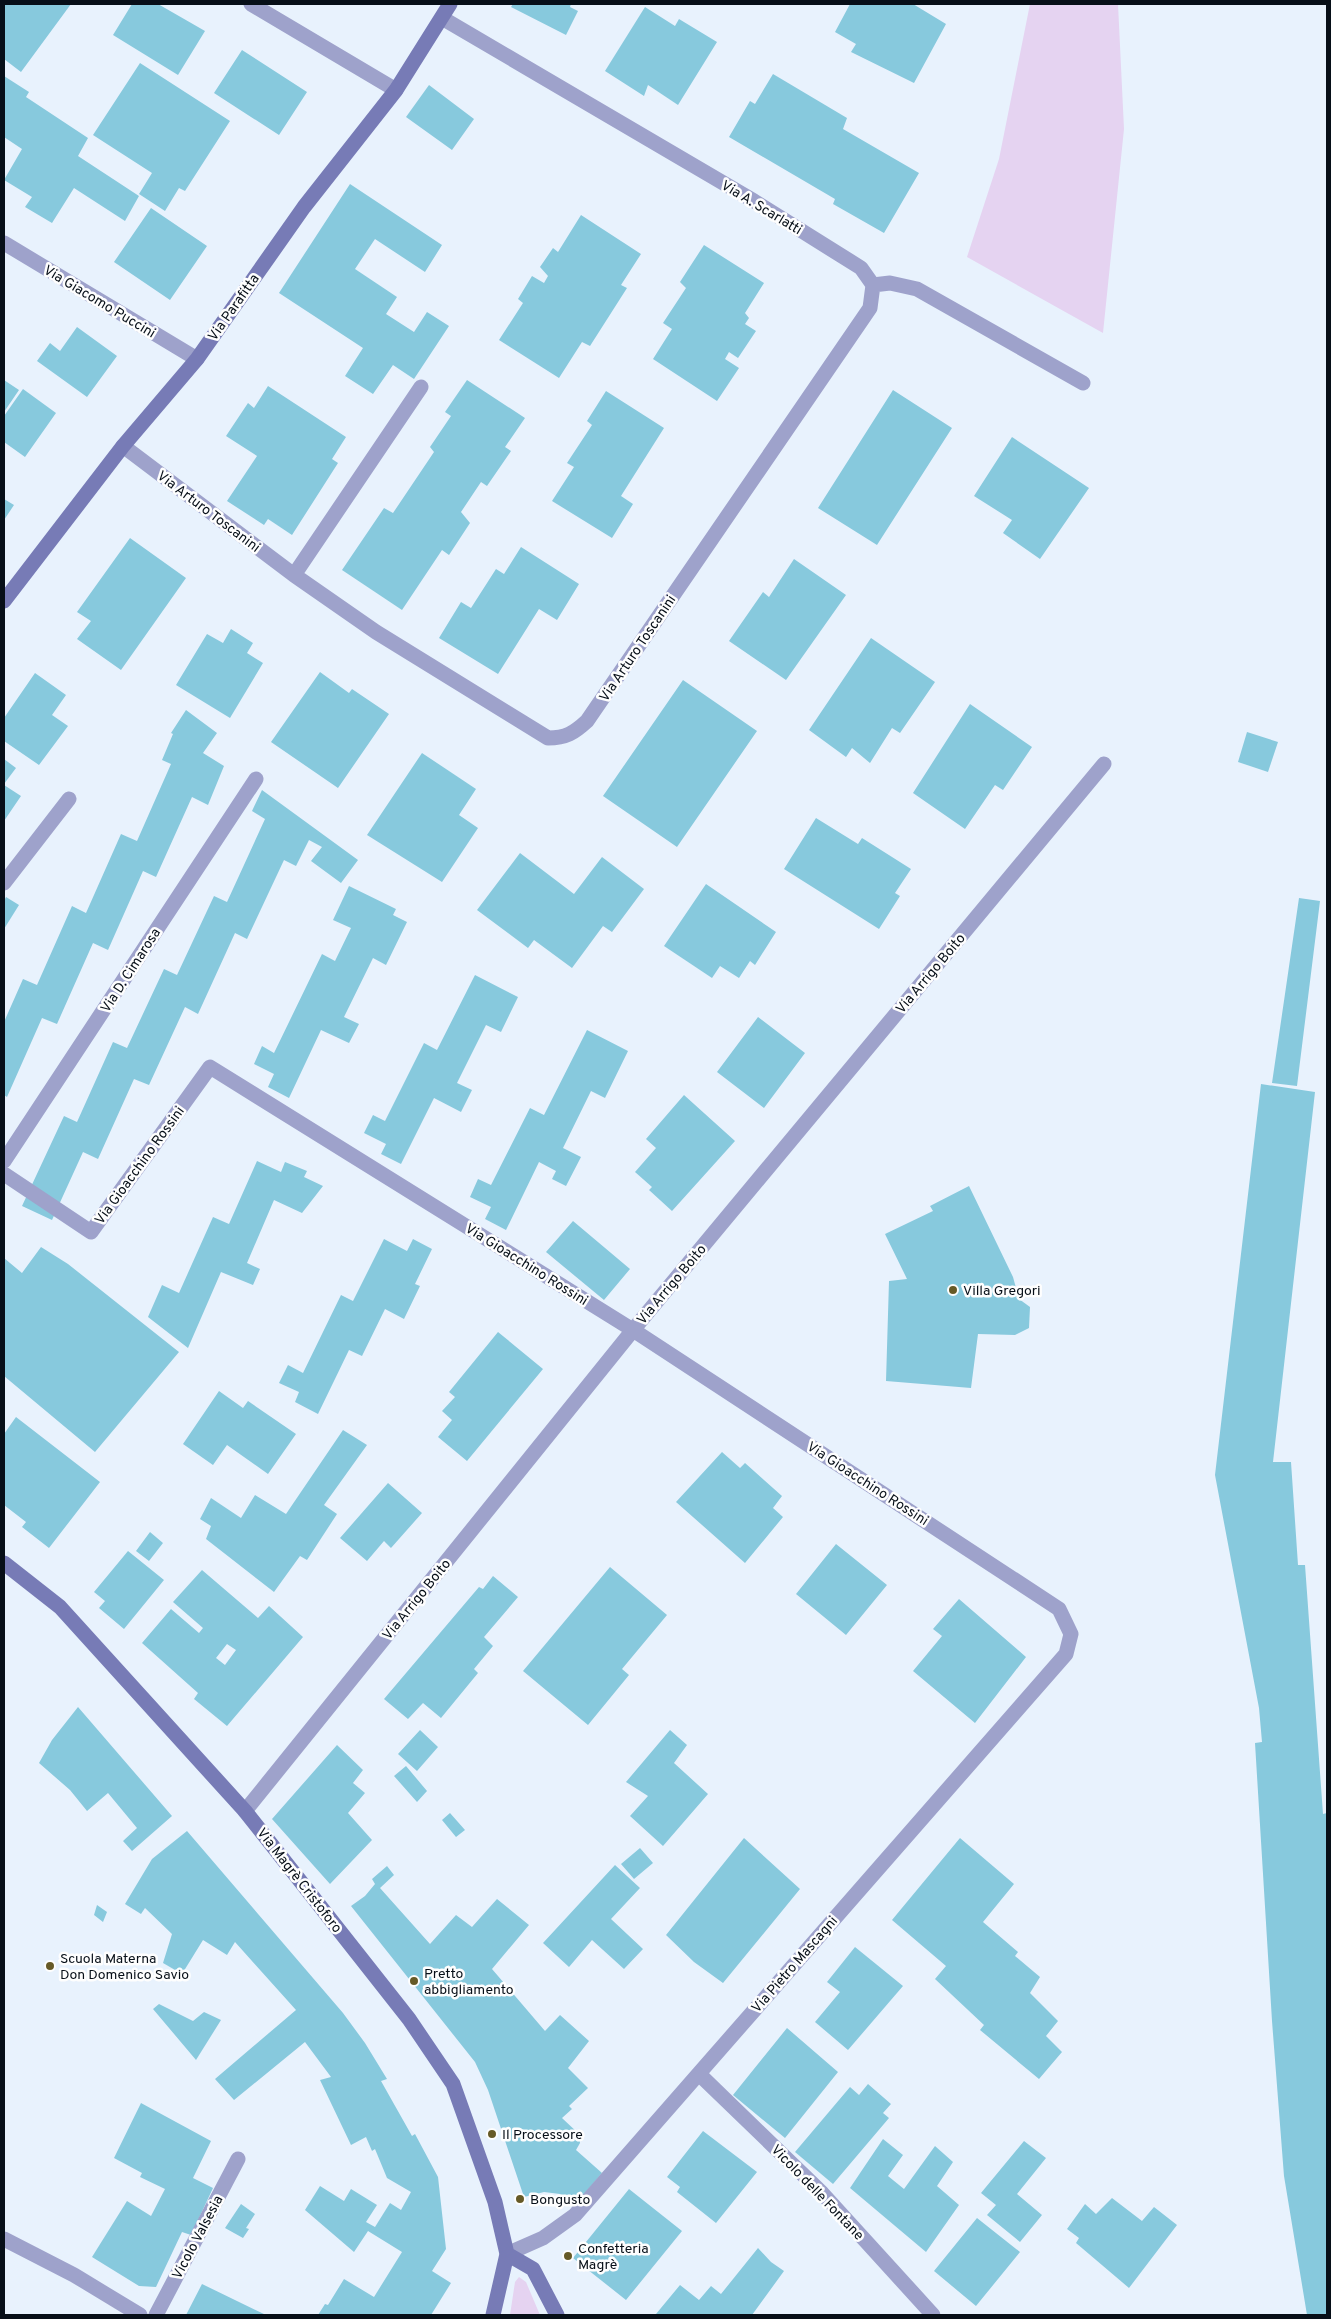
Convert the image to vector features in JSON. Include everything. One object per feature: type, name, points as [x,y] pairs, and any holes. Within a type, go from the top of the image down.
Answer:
[{"type":"street","points":[[251,4],[396,90]]},
{"type":"street","name":"Via Parafitta","points":[[4,601],[123,446],[197,359],[304,206],[396,90],[450,4]]},
{"type":"street","name":"Via A. Scarlatti","points":[[442,18],[754,201],[862,268],[873,284]]},
{"type":"street","name":"Via Giacomo Puccini","points":[[4,243],[197,359]]},
{"type":"street","points":[[873,284],[890,283],[917,289],[1083,384]]},
{"type":"street","name":"Via Arturo Toscanini","points":[[123,446],[294,575],[376,632],[548,738],[563,738],[573,734],[587,721],[870,308],[873,284]]},
{"type":"street","points":[[294,575],[421,387]]},
{"type":"street","name":"Via Arrigo Boito","points":[[246,1811],[633,1330],[1104,764]]},
{"type":"street","name":"Via D. Cimarosa","points":[[4,1160],[256,779]]},
{"type":"street","points":[[4,884],[69,799]]},
{"type":"street","name":"Via Gioacchino Rossini","points":[[4,1174],[91,1232],[210,1067],[633,1330],[1059,1609],[1071,1634],[1066,1654]]},
{"type":"street","name":"Via Magrè Cristoforo","points":[[4,1563],[60,1607],[246,1811],[409,2019],[453,2084],[494,2202],[507,2254]]},
{"type":"street","name":"Via Pietro Mascagni","points":[[507,2254],[543,2238],[575,2215],[1066,1654]]},
{"type":"street","name":"Vicolo delle Fontane","points":[[698,2074],[822,2193],[932,2315]]},
{"type":"street","name":"Vicolo Valsesia","points":[[156,2315],[238,2159]]},
{"type":"street","points":[[4,2239],[74,2275],[140,2315]]},
{"type":"street","points":[[493,2315],[507,2254],[533,2269],[557,2315]]},
{"type":"shaded area","points":[[1030,4],[1118,4],[1124,129],[1103,333],[967,257],[999,159]]},
{"type":"shaded area","points":[[519,2277],[526,2282],[540,2315],[510,2315],[515,2282]]},
{"type":"building","points":[[4,4],[71,4],[21,72],[4,59]]},
{"type":"building","points":[[132,4],[158,4],[205,31],[178,75],[113,35]]},
{"type":"building","points":[[513,4],[571,4],[570,7],[578,11],[566,35],[511,7]]},
{"type":"building","points":[[850,4],[913,4],[946,24],[914,83],[851,52],[856,44],[835,32]]},
{"type":"building","points":[[645,7],[675,26],[679,19],[717,42],[678,105],[648,85],[644,96],[605,71]]},
{"type":"building","points":[[242,50],[307,92],[279,135],[214,93]]},
{"type":"building","points":[[140,63],[230,121],[185,191],[179,188],[165,211],[139,194],[152,173],[93,135]]},
{"type":"building","points":[[773,74],[847,118],[843,129],[919,173],[884,233],[833,204],[835,199],[729,137],[750,101],[755,104]]},
{"type":"building","points":[[4,76],[29,92],[26,97],[88,138],[78,156],[139,196],[125,221],[74,188],[52,223],[25,207],[32,197],[4,180],[22,149],[4,137]]},
{"type":"building","points":[[429,85],[474,119],[452,150],[406,117]]},
{"type":"building","points":[[350,184],[442,245],[425,272],[375,239],[355,269],[397,297],[386,314],[414,332],[427,312],[449,326],[414,379],[393,365],[373,394],[345,376],[363,348],[279,293]]},
{"type":"building","points":[[151,208],[207,246],[170,300],[114,262]]},
{"type":"building","points":[[581,215],[641,254],[621,285],[627,288],[590,346],[582,342],[559,378],[499,340],[523,303],[518,299],[532,276],[544,283],[548,276],[540,267],[553,248],[558,252]]},
{"type":"building","points":[[704,245],[764,283],[745,313],[749,318],[745,324],[756,331],[738,358],[729,352],[725,359],[739,368],[717,401],[653,359],[672,329],[663,323],[686,288],[680,282]]},
{"type":"building","points":[[77,327],[117,356],[87,397],[37,361],[50,343],[60,351]]},
{"type":"building","points":[[4,380],[19,390],[4,412]]},
{"type":"building","points":[[467,380],[525,418],[505,447],[511,451],[487,486],[481,482],[461,512],[470,523],[449,555],[442,550],[402,610],[342,570],[384,508],[393,513],[434,452],[430,447],[451,416],[445,412]]},
{"type":"building","points":[[268,386],[346,437],[332,459],[338,463],[292,535],[268,519],[264,525],[227,501],[257,456],[226,436],[248,403],[254,408]]},
{"type":"building","points":[[23,389],[56,413],[25,457],[4,442],[4,416]]},
{"type":"building","points":[[893,390],[952,428],[877,545],[818,508]]},
{"type":"building","points":[[606,391],[664,428],[621,496],[633,504],[612,538],[552,501],[574,467],[567,463],[592,425],[587,421]]},
{"type":"building","points":[[1012,437],[1089,488],[1040,559],[1003,533],[1012,520],[974,496]]},
{"type":"building","points":[[4,499],[14,505],[4,520]]},
{"type":"building","points":[[130,538],[186,578],[121,670],[77,639],[91,621],[77,612]]},
{"type":"building","points":[[521,547],[579,584],[557,620],[539,609],[498,674],[439,638],[461,602],[471,608],[496,569],[504,574]]},
{"type":"building","points":[[794,559],[846,595],[786,680],[729,641],[763,592],[769,597]]},
{"type":"building","points":[[231,629],[253,643],[247,653],[263,663],[230,718],[176,685],[207,634],[223,643]]},
{"type":"building","points":[[871,638],[935,682],[900,733],[892,728],[870,763],[852,748],[846,757],[809,730]]},
{"type":"building","points":[[320,672],[349,693],[352,689],[389,714],[338,788],[271,742]]},
{"type":"building","points":[[35,673],[66,695],[52,715],[68,726],[39,765],[4,741],[4,718]]},
{"type":"building","points":[[683,680],[757,731],[677,847],[603,796]]},
{"type":"building","points":[[970,704],[1032,747],[1003,790],[995,785],[965,829],[913,793]]},
{"type":"building","points":[[186,710],[217,733],[203,753],[224,766],[208,805],[192,797],[156,877],[143,871],[108,950],[93,943],[57,1024],[42,1018],[7,1097],[4,1095],[4,1022],[23,979],[37,985],[72,906],[86,913],[121,834],[137,841],[171,764],[162,760],[173,734],[171,733]]},
{"type":"building","points":[[1247,732],[1278,742],[1268,772],[1238,762]]},
{"type":"building","points":[[422,753],[476,789],[459,815],[478,828],[442,882],[367,835]]},
{"type":"building","points":[[4,759],[16,768],[4,784]]},
{"type":"building","points":[[4,785],[21,796],[4,821]]},
{"type":"building","points":[[262,790],[358,860],[341,883],[311,861],[322,847],[309,840],[296,866],[284,860],[247,939],[235,933],[198,1014],[185,1007],[149,1085],[134,1079],[98,1159],[83,1152],[52,1220],[22,1206],[64,1116],[77,1122],[113,1042],[127,1048],[164,969],[177,975],[214,896],[227,902],[265,819],[252,811]]},
{"type":"building","points":[[816,818],[858,844],[862,838],[911,869],[895,893],[900,896],[879,929],[784,869]]},
{"type":"building","points":[[520,853],[574,894],[602,857],[644,889],[612,932],[603,926],[572,968],[534,940],[528,948],[477,910]]},
{"type":"building","points":[[706,884],[776,932],[755,965],[750,961],[739,978],[720,966],[712,978],[664,946]]},
{"type":"building","points":[[349,886],[396,909],[393,915],[407,922],[386,965],[373,958],[344,1017],[359,1024],[349,1043],[321,1030],[289,1098],[268,1087],[274,1074],[254,1064],[262,1046],[274,1053],[322,954],[335,961],[351,928],[333,920]]},
{"type":"building","points":[[6,897],[19,905],[4,929],[4,901]]},
{"type":"building","points":[[1299,898],[1320,901],[1297,1086],[1272,1083]]},
{"type":"building","points":[[475,975],[518,997],[501,1032],[486,1025],[457,1083],[472,1090],[461,1112],[434,1098],[401,1164],[381,1154],[386,1144],[364,1133],[373,1115],[385,1121],[424,1043],[437,1050]]},
{"type":"building","points":[[758,1017],[805,1053],[764,1108],[717,1072]]},
{"type":"building","points":[[587,1030],[628,1051],[605,1098],[591,1091],[563,1148],[581,1157],[566,1186],[552,1179],[556,1171],[539,1162],[506,1230],[485,1219],[491,1207],[470,1197],[478,1179],[491,1185],[530,1108],[544,1115]]},
{"type":"building","points":[[1261,1084],[1315,1092],[1273,1462],[1291,1462],[1298,1565],[1305,1565],[1323,1814],[1327,1813],[1327,2315],[1307,2315],[1284,2176],[1272,2021],[1255,1743],[1262,1742],[1259,1708],[1215,1475]]},
{"type":"building","points":[[684,1095],[735,1141],[672,1211],[649,1190],[652,1187],[635,1172],[656,1148],[646,1139]]},
{"type":"building","points":[[257,1161],[281,1172],[285,1162],[307,1171],[304,1177],[323,1186],[302,1213],[274,1200],[247,1263],[260,1269],[253,1285],[221,1272],[188,1348],[148,1317],[162,1285],[179,1293],[213,1217],[229,1224]]},
{"type":"building","name":"Villa Gregori","points":[[969,1186],[1013,1277],[1019,1299],[1030,1307],[1029,1328],[1015,1335],[978,1334],[971,1388],[886,1381],[889,1281],[907,1279],[885,1234],[933,1211],[930,1206]]},
{"type":"building","points":[[573,1221],[630,1269],[604,1300],[546,1252]]},
{"type":"building","points":[[384,1239],[407,1251],[413,1239],[432,1249],[415,1284],[420,1286],[404,1319],[385,1309],[362,1356],[349,1350],[318,1414],[295,1402],[299,1392],[279,1383],[288,1365],[303,1373],[341,1295],[353,1301]]},
{"type":"building","points":[[41,1247],[68,1264],[179,1352],[95,1452],[4,1376],[4,1258],[22,1273]]},
{"type":"building","points":[[498,1332],[543,1369],[467,1461],[438,1437],[452,1420],[442,1411],[455,1397],[449,1392]]},
{"type":"building","points":[[219,1391],[243,1408],[248,1401],[296,1434],[268,1474],[227,1445],[213,1465],[183,1444]]},
{"type":"building","points":[[16,1417],[100,1482],[49,1548],[22,1527],[26,1522],[4,1505],[4,1434]]},
{"type":"building","points":[[343,1430],[367,1445],[324,1505],[337,1514],[307,1560],[300,1556],[274,1592],[206,1539],[211,1526],[200,1519],[211,1498],[241,1518],[255,1495],[286,1514]]},
{"type":"building","points":[[722,1452],[740,1468],[745,1463],[782,1496],[773,1508],[783,1517],[745,1563],[676,1502]]},
{"type":"building","points":[[388,1483],[422,1513],[391,1548],[384,1541],[367,1561],[340,1538]]},
{"type":"building","points":[[150,1532],[163,1543],[149,1561],[136,1551]]},
{"type":"building","points":[[836,1544],[887,1585],[846,1635],[796,1594]]},
{"type":"building","points":[[128,1551],[164,1580],[124,1629],[99,1608],[105,1601],[94,1592]]},
{"type":"building","points":[[610,1567],[667,1615],[622,1669],[629,1675],[588,1725],[523,1671]]},
{"type":"building","points":[[202,1570],[258,1618],[269,1606],[303,1637],[227,1726],[194,1699],[198,1693],[142,1643],[171,1609],[199,1633],[203,1628],[173,1602]],"holes":[[[227,1644],[236,1650],[225,1665],[216,1658]]]},
{"type":"building","points":[[493,1576],[518,1597],[484,1637],[493,1646],[474,1669],[478,1673],[441,1718],[423,1703],[408,1719],[384,1699],[479,1587],[483,1589]]},
{"type":"building","points":[[959,1599],[1026,1657],[975,1723],[913,1671],[942,1636],[933,1629]]},
{"type":"building","points":[[78,1707],[172,1816],[132,1851],[123,1841],[137,1828],[108,1793],[87,1811],[70,1790],[39,1763],[52,1740]]},
{"type":"building","points":[[420,1730],[438,1747],[417,1771],[398,1754]]},
{"type":"building","points":[[670,1730],[687,1745],[674,1763],[708,1794],[663,1846],[630,1816],[648,1796],[626,1782]]},
{"type":"building","points":[[337,1745],[363,1770],[353,1783],[365,1793],[348,1813],[372,1840],[330,1884],[272,1819]]},
{"type":"building","points":[[406,1766],[427,1791],[417,1802],[394,1776]]},
{"type":"building","points":[[450,1813],[465,1830],[456,1837],[442,1820]]},
{"type":"building","points":[[187,1831],[343,2013],[365,2043],[387,2079],[381,2081],[412,2136],[415,2134],[438,2177],[446,2249],[432,2271],[451,2283],[431,2315],[318,2315],[325,2304],[328,2305],[344,2279],[374,2297],[402,2252],[368,2231],[354,2252],[305,2210],[320,2186],[344,2201],[351,2189],[377,2205],[366,2222],[375,2227],[390,2203],[401,2210],[411,2192],[387,2178],[375,2149],[372,2151],[366,2137],[351,2145],[320,2080],[331,2077],[305,2042],[234,2100],[215,2079],[296,2010],[235,1942],[227,1955],[203,1940],[182,1974],[163,1963],[172,1934],[145,1908],[141,1914],[125,1904],[152,1859]]},
{"type":"building","points":[[744,1838],[800,1889],[723,1983],[694,1962],[666,1935]]},
{"type":"building","points":[[960,1838],[1014,1884],[983,1922],[1018,1952],[1015,1956],[1040,1977],[1030,1993],[1058,2021],[1046,2036],[1062,2052],[1039,2079],[980,2030],[984,2025],[935,1979],[946,1966],[892,1920]]},
{"type":"building","points":[[640,1848],[653,1863],[634,1879],[621,1864]]},
{"type":"building","points":[[615,1865],[640,1888],[611,1919],[643,1949],[624,1969],[592,1940],[569,1967],[543,1943]]},
{"type":"building","points":[[387,1866],[394,1875],[380,1888],[430,1944],[456,1915],[472,1927],[497,1899],[529,1925],[492,1969],[545,2031],[560,2015],[589,2041],[568,2068],[588,2088],[569,2106],[572,2109],[562,2118],[579,2134],[580,2143],[576,2150],[602,2173],[574,2206],[560,2194],[544,2192],[524,2197],[488,2090],[475,2062],[351,1906],[365,1896],[375,1884],[372,1879]]},
{"type":"building","points":[[97,1905],[107,1912],[103,1922],[94,1915]]},
{"type":"building","points":[[855,1947],[903,1986],[848,2050],[815,2022],[840,1992],[827,1982]]},
{"type":"building","points":[[159,2004],[193,2021],[204,2012],[221,2020],[196,2060],[153,2009]]},
{"type":"building","points":[[787,2028],[838,2072],[785,2138],[733,2095]]},
{"type":"building","points":[[868,2084],[891,2104],[883,2113],[889,2118],[833,2184],[795,2152],[850,2087],[859,2095]]},
{"type":"building","points":[[141,2103],[211,2141],[193,2178],[213,2188],[191,2235],[182,2232],[156,2287],[139,2286],[92,2257],[127,2201],[151,2216],[165,2189],[140,2177],[142,2173],[114,2158]]},
{"type":"building","points":[[703,2131],[757,2172],[716,2223],[677,2192],[680,2187],[667,2177]]},
{"type":"building","points":[[883,2139],[903,2155],[888,2176],[904,2189],[935,2146],[953,2162],[937,2186],[959,2205],[926,2252],[850,2188]]},
{"type":"building","points":[[1024,2141],[1046,2158],[1017,2194],[1042,2215],[1020,2242],[987,2215],[996,2205],[981,2193]]},
{"type":"building","points":[[629,2189],[682,2231],[626,2300],[573,2258]]},
{"type":"building","points":[[1112,2198],[1142,2221],[1154,2207],[1177,2225],[1129,2288],[1076,2243],[1079,2238],[1067,2229],[1085,2204],[1096,2214]]},
{"type":"building","points":[[241,2204],[255,2214],[246,2228],[249,2229],[243,2238],[225,2228]]},
{"type":"building","points":[[977,2218],[1020,2252],[976,2306],[934,2271]]},
{"type":"building","points":[[758,2248],[771,2262],[784,2271],[752,2315],[656,2314],[680,2285],[699,2300],[711,2286],[721,2294]]},
{"type":"building","points":[[202,2284],[266,2315],[186,2315]]},
{"type":"place","name":"Villa Gregori","points":[[953,1290]]},
{"type":"place","name":"Scuola Materna Don Domenico Savio","points":[[50,1966]]},
{"type":"place","name":"Pretto abbigliamento","points":[[414,1981]]},
{"type":"place","name":"Il Processore","points":[[492,2134]]},
{"type":"place","name":"Bongusto","points":[[520,2199]]},
{"type":"place","name":"Confetteria Magrè","points":[[568,2256]]}]
